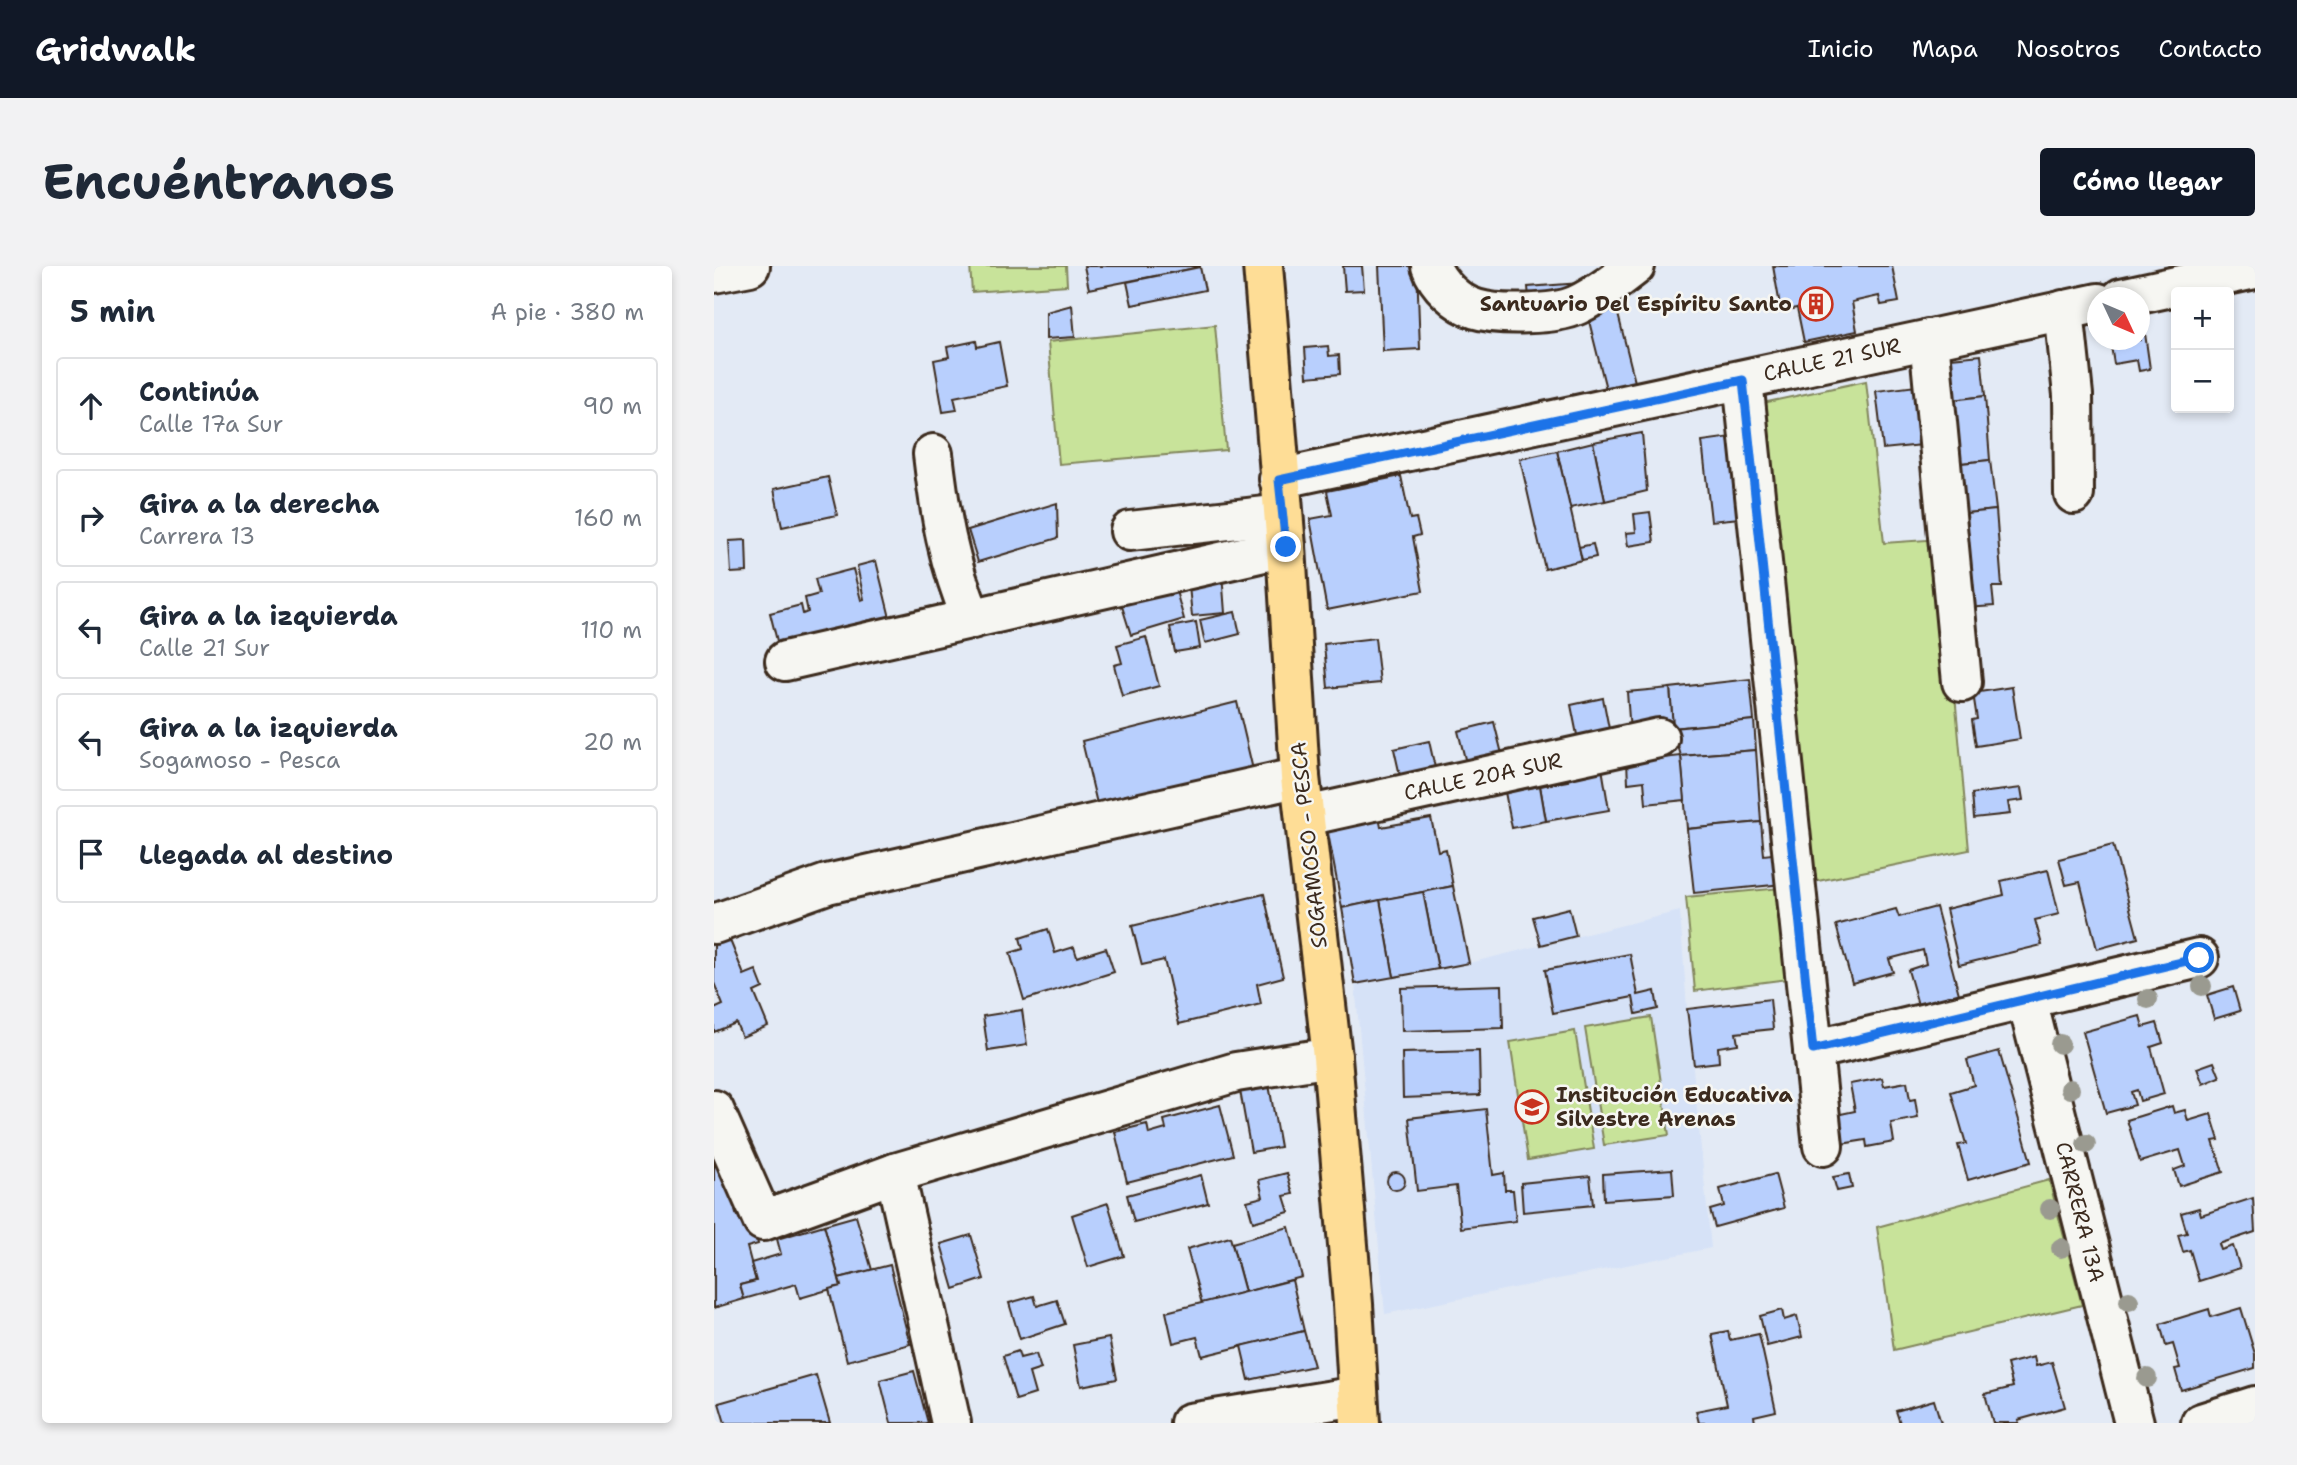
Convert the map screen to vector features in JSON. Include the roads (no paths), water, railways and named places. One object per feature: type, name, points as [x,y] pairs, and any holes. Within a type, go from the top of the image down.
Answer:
[{"type":"main road","name":"SOGAMOSO - PESCA","points":[[1263,266],[1283,513],[1300,777],[1332,1057],[1353,1304],[1359,1410]]},
{"type":"street","points":[[714,273],[750,266]]},
{"type":"street","points":[[1431,266],[1447,292],[1475,309],[1524,314],[1575,306],[1635,266]]},
{"type":"street","points":[[2150,292],[2255,268]]},
{"type":"street","points":[[2074,494],[2073,395],[2081,306]]},
{"type":"street","name":"CALLE 21 SUR","points":[[1283,513],[1743,380],[2081,306]]},
{"type":"street","points":[[1929,339],[1962,682]]},
{"type":"street","points":[[1743,380],[1823,1146]]},
{"type":"street","points":[[933,454],[941,523],[956,583],[972,619]]},
{"type":"street","points":[[1130,531],[1283,513]]},
{"type":"street","points":[[785,662],[972,619],[1283,513]]},
{"type":"street","name":"CALLE 20A SUR","points":[[1306,816],[1659,738]]},
{"type":"street","points":[[714,923],[827,884],[1300,777]]},
{"type":"street","points":[[1813,1050],[2199,958]]},
{"type":"street","name":"CARRERA 13A","points":[[2027,1000],[2134,1423]]},
{"type":"street","points":[[714,1110],[763,1221],[895,1173],[1236,1072],[1332,1057]]},
{"type":"street","points":[[895,1173],[951,1423]]},
{"type":"street","points":[[2202,1423],[2255,1406]]},
{"type":"street","points":[[1191,1423],[1359,1410]]},
{"type":"place","name":"Santuario Del Espíritu Santo","points":[[1816,304]]},
{"type":"place","name":"Institución Educativa Silvestre Arenas","points":[[1532,1107]]}]
